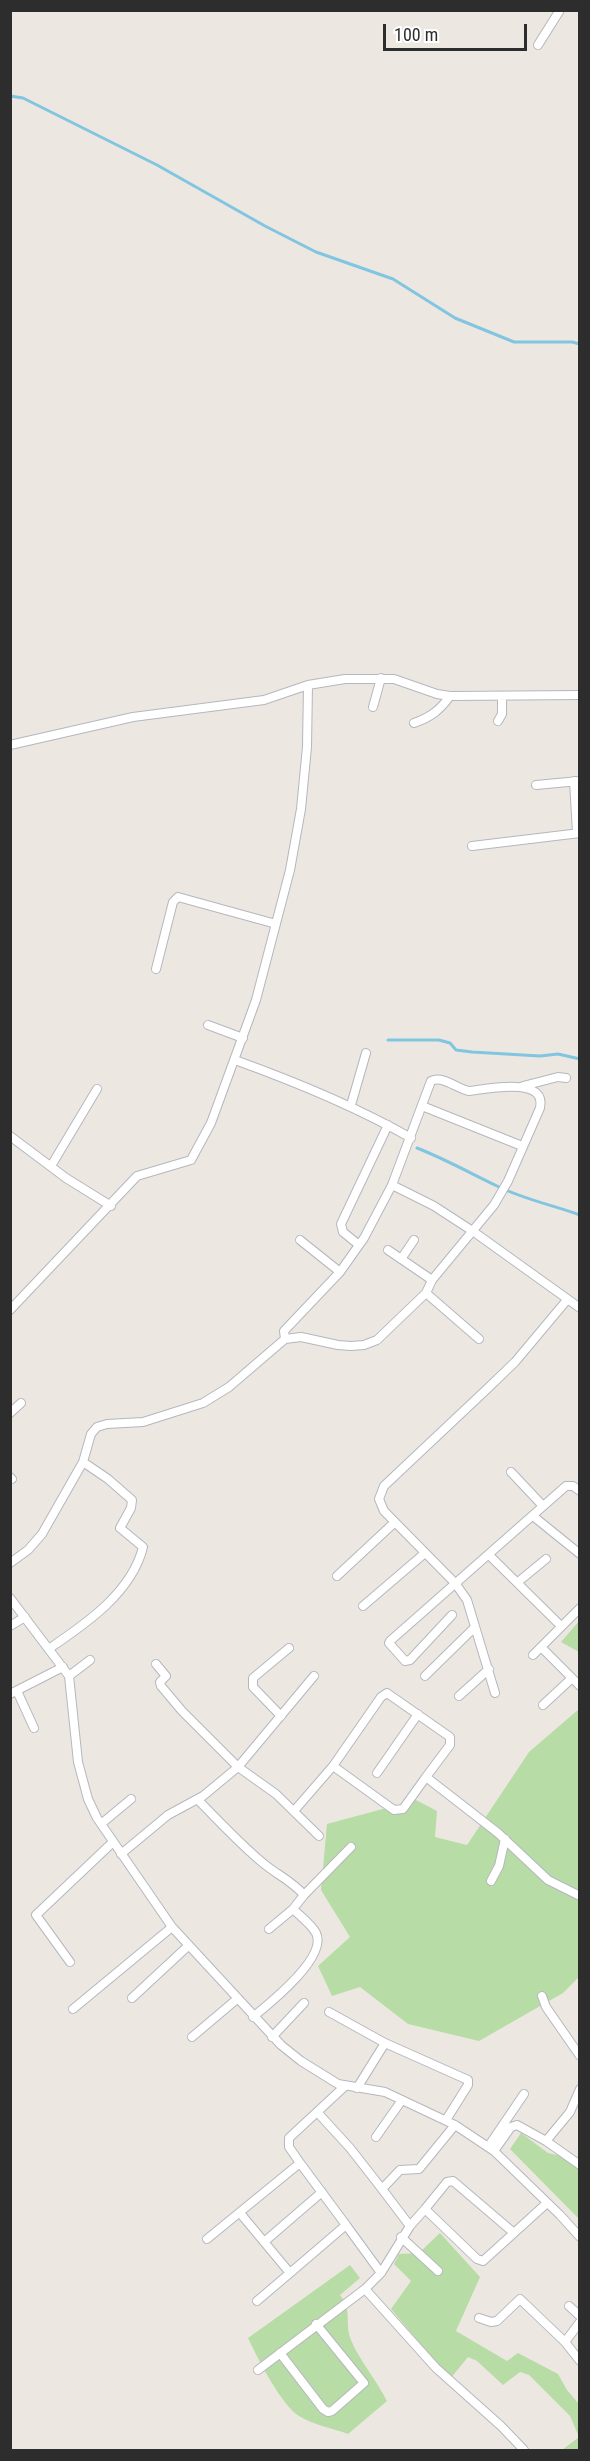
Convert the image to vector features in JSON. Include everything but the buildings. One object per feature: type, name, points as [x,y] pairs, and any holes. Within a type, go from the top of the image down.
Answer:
[{"type":"street","points":[[538,45],[560,10]]},
{"type":"street","points":[[373,707],[381,678]]},
{"type":"street","points":[[10,745],[133,717],[264,700],[308,685],[345,679],[381,678],[450,696],[579,695]]},
{"type":"street","points":[[10,1310],[137,1176],[191,1160],[211,1123],[259,990],[296,846],[307,747],[308,685]]},
{"type":"street","points":[[414,723],[429,718],[442,708],[450,696]]},
{"type":"street","points":[[498,721],[502,714],[502,696]]},
{"type":"street","points":[[472,846],[578,833],[577,781],[536,785]]},
{"type":"street","points":[[156,969],[173,902],[178,897],[276,924]]},
{"type":"street","points":[[208,1024],[243,1038]]},
{"type":"street","points":[[351,1105],[366,1053]]},
{"type":"street","points":[[235,1060],[351,1105],[411,1138]]},
{"type":"street","points":[[285,1339],[285,1331],[340,1272],[359,1245],[392,1185],[429,1084],[435,1079],[441,1079],[462,1090],[469,1091],[523,1086],[558,1077],[566,1078]]},
{"type":"street","points":[[10,1563],[28,1550],[42,1534],[83,1462],[91,1434],[97,1427],[107,1424],[143,1422],[203,1403],[229,1388],[285,1339],[301,1336],[338,1345],[364,1345],[377,1340],[426,1293],[432,1280],[474,1232],[501,1194],[541,1102],[536,1093],[523,1086]]},
{"type":"street","points":[[51,1166],[97,1089]]},
{"type":"street","points":[[422,1106],[522,1146]]},
{"type":"street","points":[[359,1245],[343,1232],[341,1224],[388,1125]]},
{"type":"street","points":[[10,1136],[111,1206]]},
{"type":"street","points":[[392,1185],[434,1206],[474,1232],[579,1308]]},
{"type":"street","points":[[300,1240],[340,1272]]},
{"type":"street","points":[[400,1258],[414,1240]]},
{"type":"street","points":[[388,1250],[432,1280]]},
{"type":"street","points":[[426,1293],[479,1339]]},
{"type":"street","points":[[495,1693],[467,1600],[454,1583],[381,1506],[381,1493],[384,1486],[495,1382],[567,1300]]},
{"type":"street","points":[[10,1413],[21,1403]]},
{"type":"street","points":[[50,1648],[115,1596],[132,1573],[143,1547],[120,1528],[131,1508],[132,1500],[108,1479],[83,1462]]},
{"type":"street","points":[[511,1472],[543,1506]]},
{"type":"street","points":[[452,1616],[410,1660],[405,1661],[389,1643],[566,1486],[573,1486],[579,1491]]},
{"type":"street","points":[[533,1516],[579,1554]]},
{"type":"street","points":[[337,1576],[395,1522]]},
{"type":"street","points":[[363,1606],[425,1553]]},
{"type":"street","points":[[489,1554],[561,1626]]},
{"type":"street","points":[[519,1582],[546,1559]]},
{"type":"street","points":[[10,1598],[69,1676],[78,1762],[91,1808],[172,1928],[188,1946],[272,2037],[301,2061],[344,2087],[385,2092],[455,2125],[491,2149],[579,2237]]},
{"type":"street","points":[[533,1655],[579,1608]]},
{"type":"street","points":[[10,1626],[25,1617]]},
{"type":"street","points":[[425,1676],[475,1627]]},
{"type":"street","points":[[541,1647],[579,1686]]},
{"type":"street","points":[[281,1716],[254,1687],[252,1681],[290,1648]]},
{"type":"street","points":[[69,1676],[90,1660]]},
{"type":"street","points":[[156,1664],[166,1676],[160,1684],[171,1700],[238,1767],[294,1811],[319,1836]]},
{"type":"street","points":[[34,1728],[14,1693],[63,1667]]},
{"type":"street","points":[[459,1696],[489,1668]]},
{"type":"street","points":[[122,1854],[168,1815],[198,1800],[238,1767],[314,1676]]},
{"type":"street","points":[[543,1705],[571,1679]]},
{"type":"street","points":[[294,1811],[333,1766],[384,1694],[389,1694],[451,1739],[450,1745],[403,1809],[394,1810],[333,1766]]},
{"type":"street","points":[[377,1773],[418,1714]]},
{"type":"street","points":[[426,1778],[505,1839],[548,1880],[579,1896]]},
{"type":"street","points":[[101,1824],[131,1799]]},
{"type":"street","points":[[198,1800],[257,1858],[283,1875],[303,1895]]},
{"type":"street","points":[[491,1881],[499,1866],[505,1839]]},
{"type":"street","points":[[70,1962],[36,1915],[113,1842]]},
{"type":"street","points":[[269,1929],[293,1909],[303,1895],[351,1847]]},
{"type":"street","points":[[253,2017],[297,1977],[309,1961],[316,1946],[315,1931],[293,1909]]},
{"type":"street","points":[[73,2009],[172,1928]]},
{"type":"street","points":[[132,1998],[188,1946]]},
{"type":"street","points":[[542,1996],[546,2007],[579,2056]]},
{"type":"street","points":[[192,2037],[237,1999]]},
{"type":"street","points":[[272,2037],[304,2003]]},
{"type":"street","points":[[329,2012],[385,2043],[468,2080],[468,2085],[446,2120]]},
{"type":"street","points":[[357,2088],[385,2043]]},
{"type":"street","points":[[344,2087],[318,2113],[291,2135],[288,2141],[289,2147],[381,2273]]},
{"type":"street","points":[[546,2141],[570,2112],[579,2090]]},
{"type":"street","points":[[491,2149],[524,2094]]},
{"type":"street","points":[[376,2137],[402,2100]]},
{"type":"street","points":[[318,2113],[350,2148],[410,2226]]},
{"type":"street","points":[[382,2189],[400,2170],[419,2169],[455,2125]]},
{"type":"street","points":[[491,2149],[511,2127],[517,2125],[546,2141],[579,2165]]},
{"type":"street","points":[[207,2239],[300,2163]]},
{"type":"street","points":[[258,2370],[365,2289],[381,2273],[401,2237],[447,2182],[453,2181],[514,2234]]},
{"type":"street","points":[[264,2242],[322,2192]]},
{"type":"street","points":[[425,2209],[480,2261],[486,2259],[547,2203]]},
{"type":"street","points":[[240,2213],[290,2273]]},
{"type":"street","points":[[258,2301],[346,2224]]},
{"type":"street","points":[[401,2237],[438,2271]]},
{"type":"street","points":[[365,2289],[436,2368],[501,2426],[524,2451]]},
{"type":"street","points":[[479,2318],[497,2321],[520,2299],[565,2342],[579,2361]]},
{"type":"street","points":[[569,2307],[579,2316]]},
{"type":"street","points":[[565,2342],[579,2322]]},
{"type":"street","points":[[280,2354],[323,2409],[328,2412],[363,2386],[364,2381],[316,2324]]},
{"type":"green space","points":[[579,1621],[579,1652],[561,1642]]},
{"type":"green space","points":[[579,1709],[579,1977],[563,1993],[479,2041],[408,2024],[360,1987],[332,1996],[318,1966],[350,1937],[321,1890],[327,1824],[416,1800],[437,1811],[435,1837],[467,1845],[529,1752]]},
{"type":"green space","points":[[521,2133],[548,2153],[579,2160],[579,2219],[510,2149]]},
{"type":"green space","points":[[440,2233],[480,2277],[456,2331],[507,2361],[518,2353],[558,2374],[567,2390],[579,2404],[579,2437],[570,2416],[529,2375],[520,2372],[503,2385],[477,2361],[468,2357],[450,2379],[391,2309],[411,2281],[394,2264],[399,2254],[419,2253]]},
{"type":"green space","points":[[350,2265],[360,2278],[340,2295],[346,2306],[349,2334],[358,2354],[387,2401],[348,2434],[310,2422],[292,2410],[270,2380],[248,2338]]},
{"type":"green space","points":[[579,2437],[579,2450],[562,2450]]},
{"type":"waterway","points":[[10,96],[23,98],[157,165],[316,252],[393,279],[455,318],[514,342],[580,344]]},
{"type":"waterway","points":[[388,1040],[439,1040],[450,1043],[456,1050],[540,1056],[558,1054],[580,1059]]},
{"type":"waterway","points":[[417,1148],[507,1191],[580,1215]]}]
